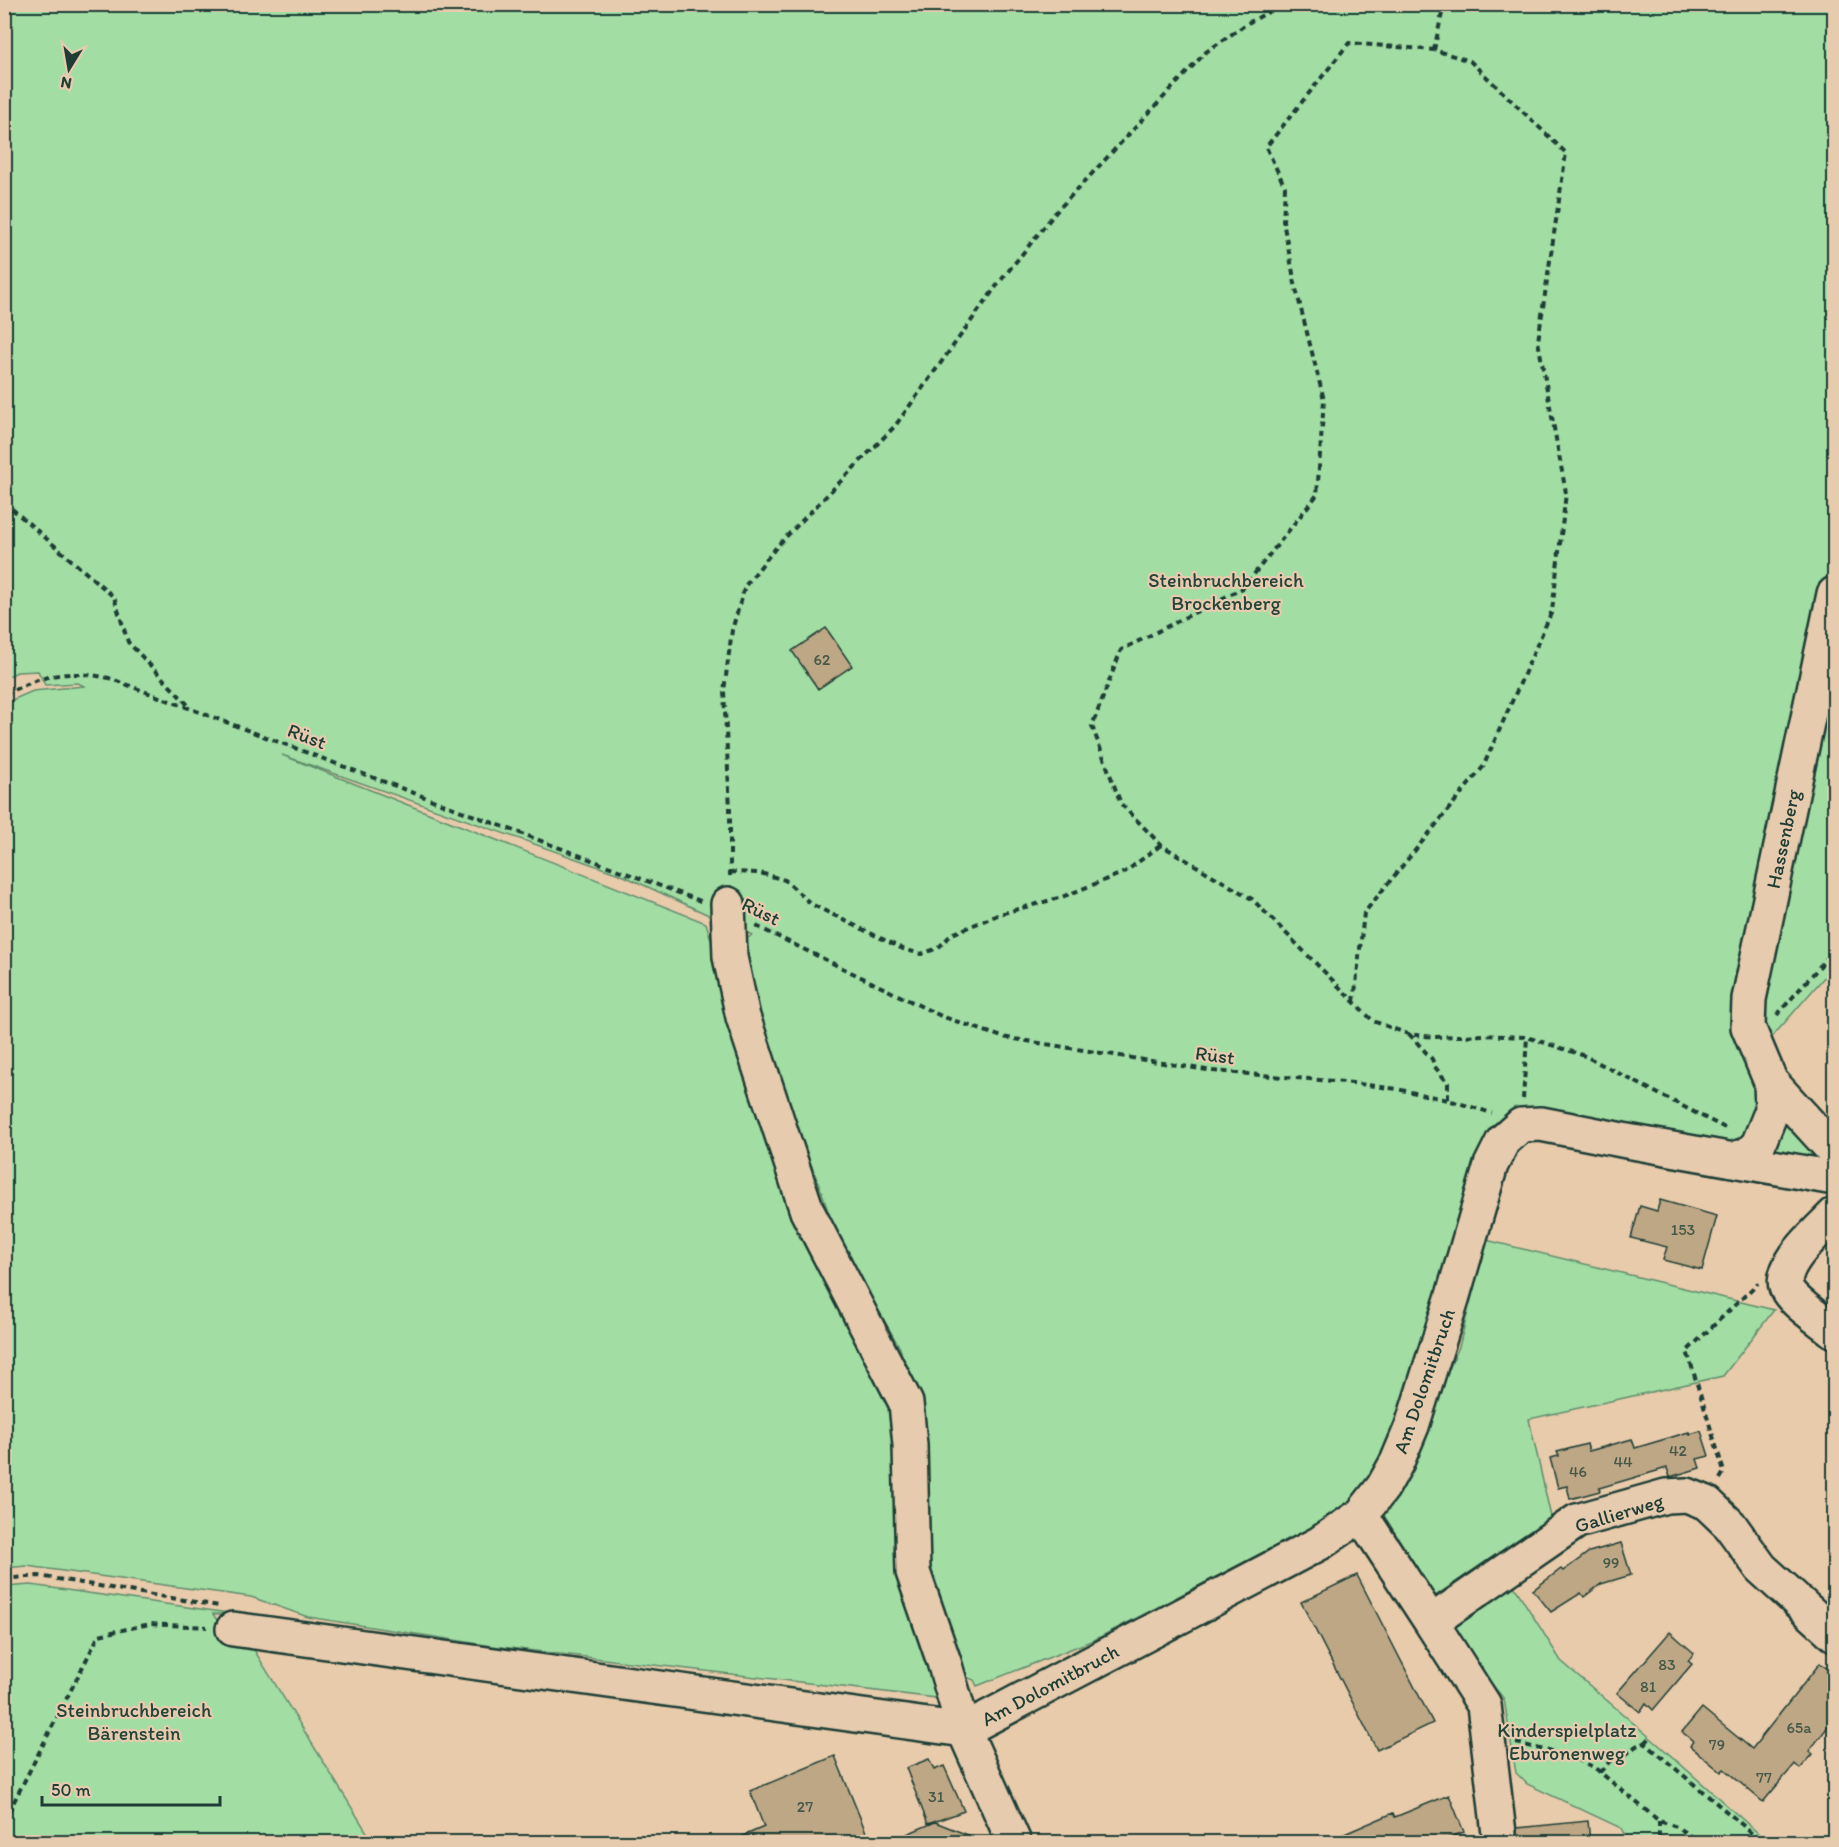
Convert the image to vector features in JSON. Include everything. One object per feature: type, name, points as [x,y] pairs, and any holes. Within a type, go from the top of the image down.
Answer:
[{"type":"street","name":"Hassenberg","points":[[1771,1082],[1748,1027],[1749,999],[1824,651],[1834,594]]},
{"type":"street","points":[[728,908],[730,957],[743,1017],[807,1211],[906,1403],[910,1445],[913,1572],[944,1662],[964,1730],[1014,1842]]},
{"type":"street","points":[[1745,1153],[1772,1110],[1771,1082]]},
{"type":"street","points":[[1771,1082],[1834,1150]]},
{"type":"street","points":[[1521,1125],[1541,1124],[1627,1142],[1745,1153],[1834,1178]]},
{"type":"street","name":"Am Dolomitbruch","points":[[964,1730],[1320,1543],[1361,1515],[1383,1487],[1397,1462],[1412,1426],[1491,1165],[1503,1141],[1521,1125]]},
{"type":"street","points":[[1834,1215],[1788,1266],[1784,1278],[1787,1290],[1834,1331]]},
{"type":"street","name":"Gallierweg","points":[[1431,1622],[1577,1521],[1666,1496],[1687,1495],[1707,1503],[1730,1525],[1761,1568],[1834,1634]]},
{"type":"street","points":[[1361,1515],[1484,1705],[1500,1842]]},
{"type":"street","points":[[228,1618],[964,1730]]},
{"type":"path","points":[[728,908],[730,809],[724,690],[732,630],[745,586],[778,545],[895,426],[998,284],[1056,212],[1206,52],[1248,23],[1283,4]]},
{"type":"path","points":[[1434,50],[1444,4]]},
{"type":"path","points":[[1354,1002],[1364,914],[1483,767],[1552,611],[1566,493],[1538,341],[1566,153],[1470,61],[1434,50],[1349,43],[1266,147],[1286,188],[1283,221],[1296,289],[1324,400],[1317,495],[1243,588],[1121,650],[1092,726],[1121,804],[1161,845],[1252,899],[1354,1002],[1373,1021],[1408,1034],[1434,1037],[1484,1035],[1527,1037],[1585,1056],[1745,1153]]},
{"type":"path","points":[[4,502],[114,597],[128,642],[191,708]]},
{"type":"path","name":"Rüst","points":[[4,694],[42,677],[65,673],[109,678],[728,908],[941,1016],[1002,1037],[1213,1071],[1345,1082],[1448,1100],[1492,1113],[1521,1125]]},
{"type":"path","points":[[730,872],[760,873],[785,880],[811,904],[903,949],[921,954],[938,948],[952,934],[1000,914],[1062,897],[1125,872],[1161,845]]},
{"type":"path","points":[[1754,1044],[1834,950]]},
{"type":"path","points":[[1408,1034],[1432,1059],[1435,1067],[1448,1083],[1448,1100]]},
{"type":"path","points":[[1521,1125],[1527,1037]]},
{"type":"path","points":[[1707,1503],[1724,1472],[1687,1351],[1760,1281],[1784,1278]]},
{"type":"path","points":[[4,1579],[39,1576],[228,1618]]},
{"type":"path","points":[[4,1821],[99,1635],[150,1624],[228,1618]]},
{"type":"path","points":[[1600,1772],[1611,1760],[1623,1757],[1650,1738]]},
{"type":"path","points":[[1488,1741],[1519,1743],[1573,1757],[1600,1772],[1659,1821],[1677,1827],[1699,1842]]},
{"type":"path","points":[[1645,1743],[1760,1842]]},
{"type":"path","points":[[1659,1821],[1659,1842]]},
{"type":"green space","name":"Steinbruchbereich Brockenberg","points":[[5,5],[1834,5],[1834,966],[1773,1036],[1757,1036],[1834,1171],[1827,1193],[1490,1132],[1407,1418],[1375,1480],[1360,1488],[1339,1513],[1096,1639],[977,1686],[974,1680],[966,1677],[927,1597],[916,1404],[900,1348],[837,1238],[821,1190],[752,1012],[739,945],[752,935],[622,875],[282,755],[706,923],[757,1089],[899,1409],[901,1514],[908,1611],[945,1699],[492,1646],[308,1617],[251,1597],[27,1566],[5,1568],[5,703],[33,691],[84,686],[78,683],[45,685],[38,671],[17,672],[5,678]]},
{"type":"green space","points":[[1486,1240],[1774,1310],[1723,1376],[1529,1419],[1551,1517],[1435,1596],[1383,1514],[1459,1347]]},
{"type":"green space","name":"Kinderspielplatz Eburonenweg","points":[[1511,1581],[1561,1661],[1768,1842],[1628,1842],[1621,1828],[1527,1784],[1516,1773],[1504,1699],[1444,1625]]},
{"type":"green space","name":"Steinbruchbereich Bärenstein","points":[[31,1585],[236,1614],[213,1614],[227,1636],[246,1637],[373,1842],[5,1842],[5,1587]]},
{"type":"building","points":[[826,628],[852,666],[818,689],[792,651]]},
{"type":"building","points":[[1660,1200],[1717,1216],[1702,1270],[1663,1260],[1667,1247],[1631,1238],[1640,1206],[1657,1211]]},
{"type":"building","points":[[1701,1431],[1709,1456],[1697,1459],[1700,1468],[1670,1477],[1667,1468],[1570,1499],[1567,1486],[1558,1488],[1550,1458],[1559,1456],[1557,1452],[1587,1444],[1589,1451],[1632,1439],[1635,1448],[1689,1432],[1690,1434]]},
{"type":"building","points":[[1621,1543],[1631,1575],[1601,1584],[1584,1597],[1581,1593],[1551,1612],[1533,1590],[1589,1552]]},
{"type":"building","points":[[1357,1575],[1433,1723],[1377,1750],[1301,1602]]},
{"type":"building","points":[[1670,1632],[1694,1653],[1688,1661],[1692,1664],[1653,1710],[1646,1703],[1640,1712],[1617,1693]]},
{"type":"building","points":[[1820,1663],[1834,1674],[1834,1719],[1809,1751],[1813,1754],[1800,1769],[1795,1764],[1763,1802],[1724,1769],[1721,1772],[1690,1746],[1693,1741],[1682,1732],[1702,1708],[1752,1749]]},
{"type":"building","points":[[835,1756],[870,1842],[729,1842],[764,1827],[750,1791]]},
{"type":"building","points":[[929,1759],[934,1770],[944,1766],[964,1811],[928,1824],[906,1768]]},
{"type":"building","points":[[1449,1795],[1464,1832],[1438,1842],[1326,1842],[1393,1813],[1395,1817]]},
{"type":"building","points":[[1588,1821],[1590,1842],[1518,1842],[1517,1828]]},
{"type":"building","points":[[935,1822],[983,1841],[983,1842],[888,1842]]}]
